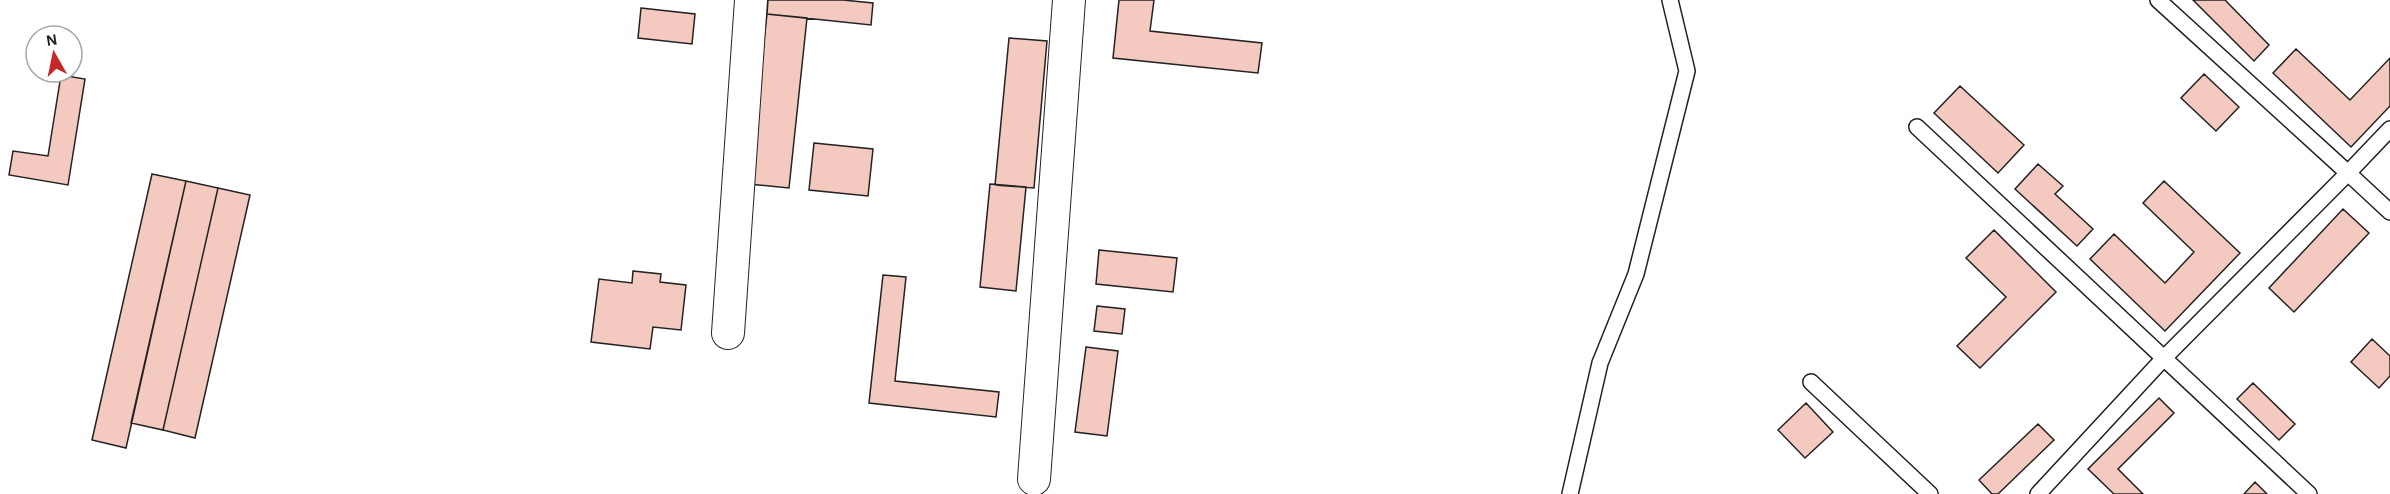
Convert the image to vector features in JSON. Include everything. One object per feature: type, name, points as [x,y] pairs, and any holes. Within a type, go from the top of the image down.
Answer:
[{"type":"street","points":[[728,333],[751,0]]},
{"type":"street","points":[[1034,478],[1069,0]]},
{"type":"lane","points":[[1570,494],[1600,363],[1636,274],[1687,71],[1670,0]]},
{"type":"lane","points":[[2158,0],[2390,213]]},
{"type":"lane","points":[[1917,127],[2309,494]]},
{"type":"lane","points":[[2038,494],[2164,358],[2390,129]]},
{"type":"lane","points":[[1811,382],[1930,494]]},
{"type":"building","points":[[768,0],[843,0],[873,3],[871,25],[767,14]]},
{"type":"building","points":[[1119,0],[1154,0],[1150,31],[1262,43],[1258,73],[1113,58]]},
{"type":"building","points":[[2193,0],[2225,0],[2269,45],[2254,61]]},
{"type":"building","points":[[641,8],[695,14],[692,44],[638,38]]},
{"type":"building","points":[[767,14],[807,18],[789,188],[748,184]]},
{"type":"building","points":[[1009,38],[1047,41],[1034,188],[995,185]]},
{"type":"building","points":[[2296,49],[2350,100],[2390,58],[2390,106],[2351,147],[2273,73]]},
{"type":"building","points":[[2204,74],[2239,107],[2216,131],[2181,98]]},
{"type":"building","points":[[85,79],[68,185],[9,175],[13,151],[48,156],[60,84],[84,84]]},
{"type":"building","points":[[1960,86],[2024,145],[1998,173],[1934,113]]},
{"type":"building","points":[[814,143],[873,149],[868,196],[809,190]]},
{"type":"building","points":[[2038,164],[2063,186],[2055,194],[2093,229],[2077,246],[2015,189]]},
{"type":"building","points":[[152,174],[186,181],[126,448],[92,440]]},
{"type":"building","points":[[186,181],[218,188],[163,430],[131,423]]},
{"type":"building","points":[[2164,181],[2240,253],[2165,331],[2090,259],[2114,234],[2165,283],[2194,252],[2143,203]]},
{"type":"building","points":[[990,184],[1026,187],[1016,291],[980,287]]},
{"type":"building","points":[[218,188],[250,195],[195,438],[163,430]]},
{"type":"building","points":[[2343,209],[2369,233],[2294,312],[2269,288]]},
{"type":"building","points":[[1994,230],[2056,292],[1980,368],[1957,346],[2006,297],[1966,258]]},
{"type":"building","points":[[1099,250],[1177,258],[1173,292],[1096,284]]},
{"type":"building","points":[[633,271],[661,274],[660,282],[686,285],[681,330],[653,327],[650,349],[591,342],[599,279],[632,283]]},
{"type":"building","points":[[883,275],[906,277],[895,381],[999,392],[996,417],[869,403]]},
{"type":"building","points":[[1097,306],[1125,309],[1122,334],[1094,331]]},
{"type":"building","points":[[2372,339],[2390,356],[2390,376],[2379,388],[2351,362]]},
{"type":"building","points":[[1086,347],[1118,351],[1107,436],[1075,432]]},
{"type":"building","points":[[2253,383],[2295,424],[2279,440],[2237,399]]},
{"type":"building","points":[[2159,398],[2174,413],[2118,469],[2143,494],[2114,494],[2088,469]]},
{"type":"building","points":[[1806,403],[1833,432],[1805,458],[1778,430]]},
{"type":"building","points":[[2038,424],[2054,440],[1998,494],[1992,494],[1979,480]]},
{"type":"building","points":[[2255,482],[2267,494],[2244,494]]}]
